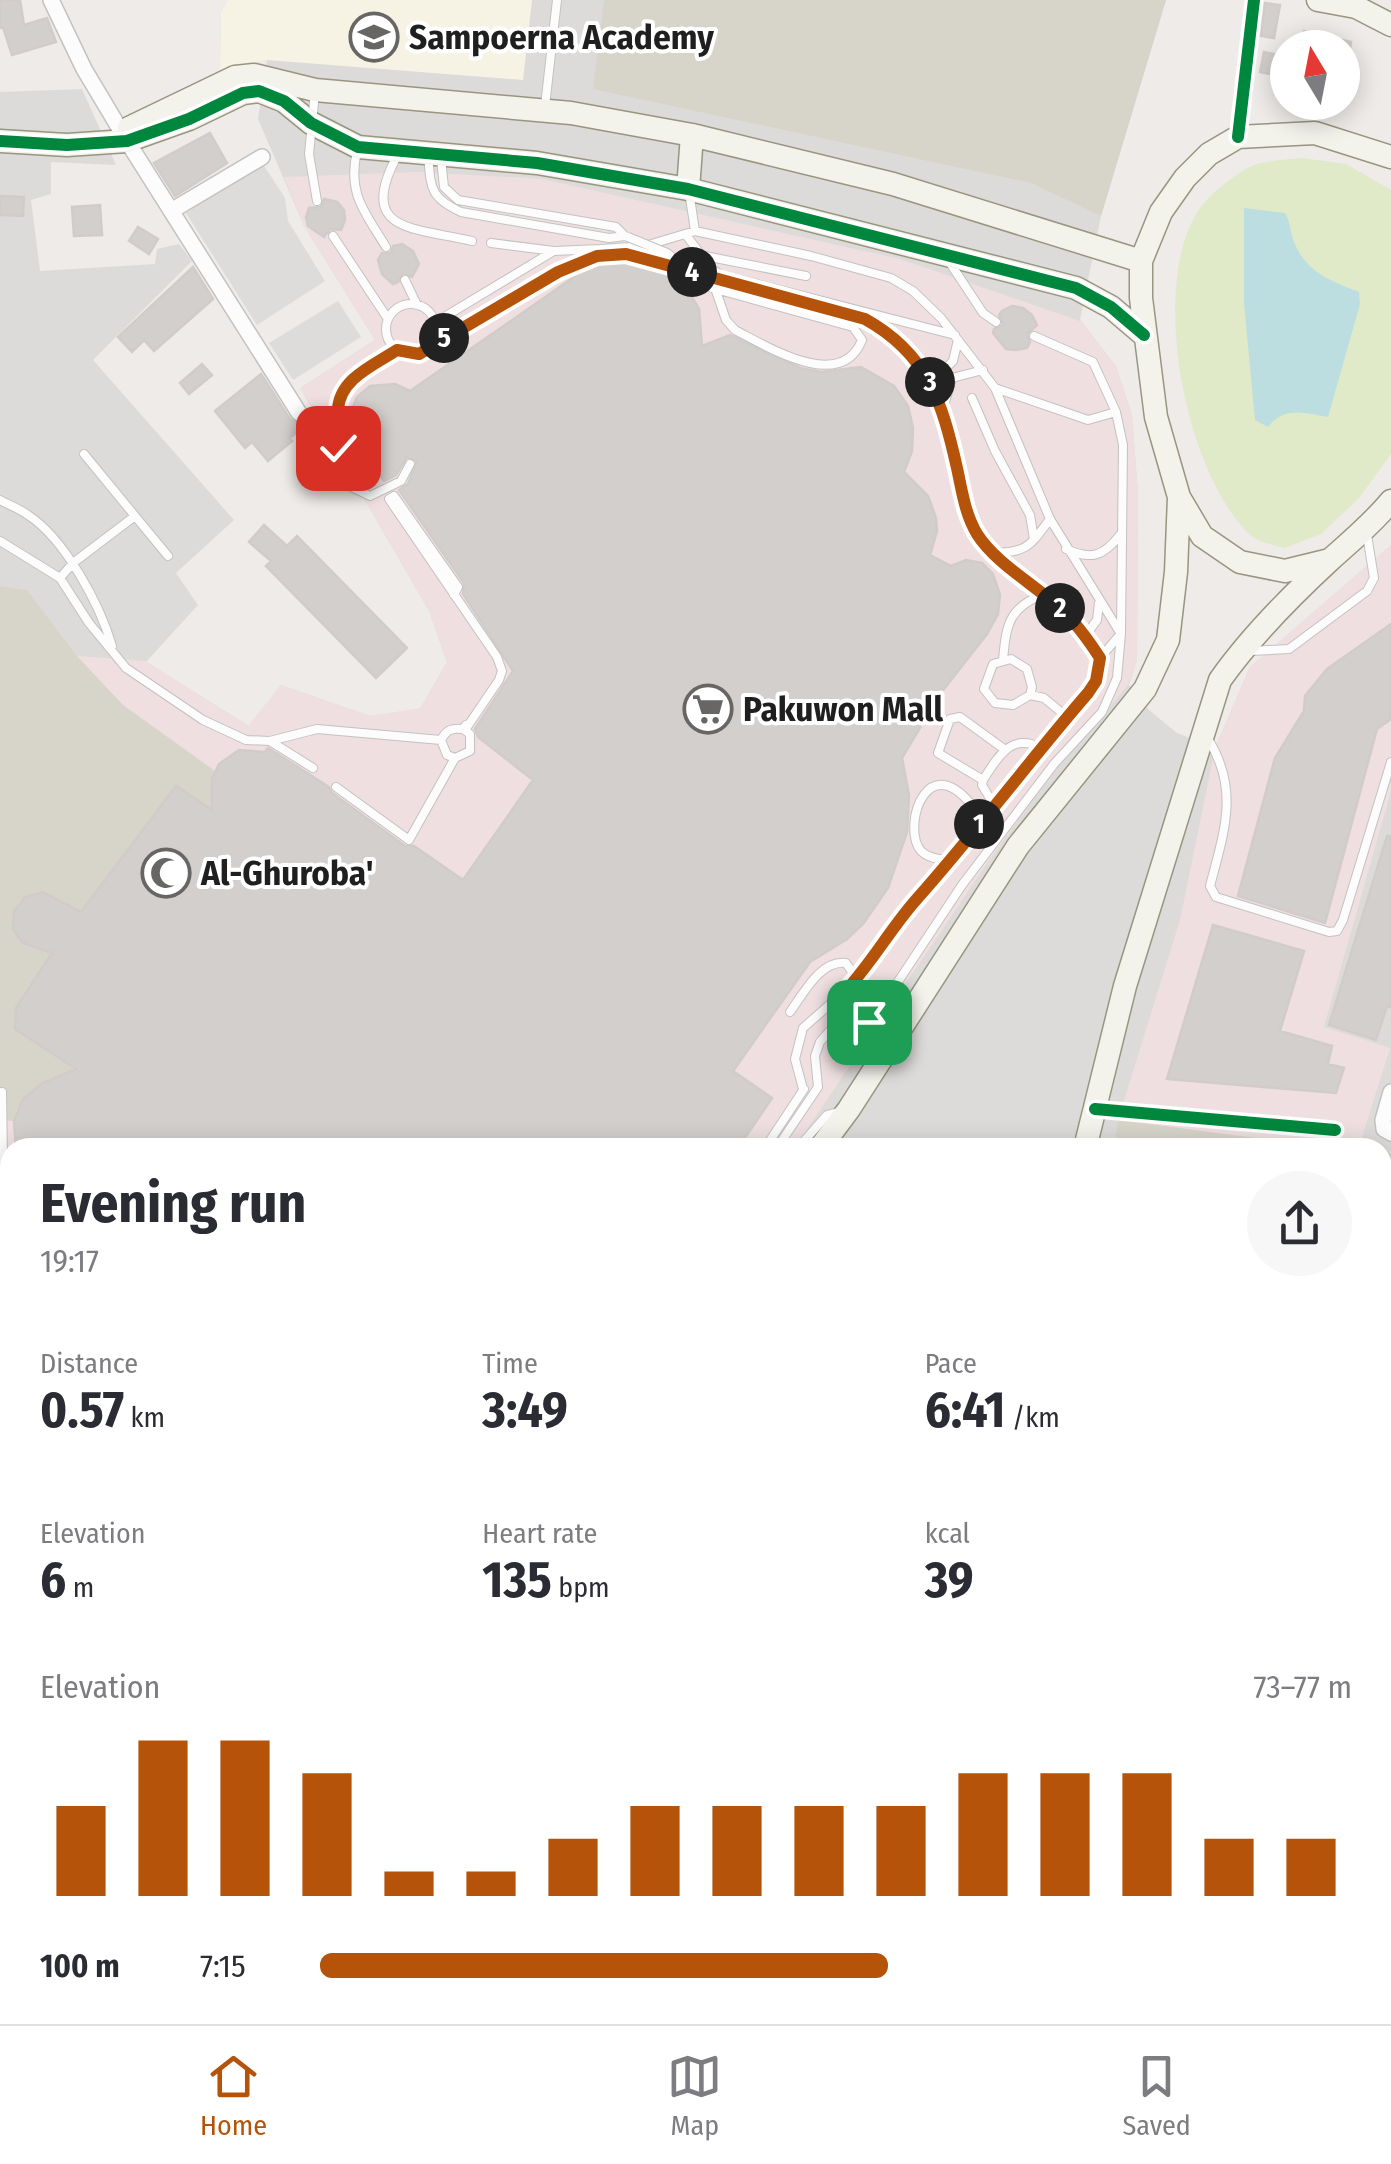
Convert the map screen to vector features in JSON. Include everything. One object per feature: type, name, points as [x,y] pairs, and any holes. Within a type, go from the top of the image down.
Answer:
[{"type":"street","points":[[51,0],[119,138],[171,211],[299,413]]},
{"type":"street","points":[[1238,138],[1254,0]]},
{"type":"street","points":[[1318,0],[1356,7],[1391,25]]},
{"type":"street","points":[[119,138],[235,77],[254,75],[315,90],[544,110],[692,135],[893,184],[1141,261]]},
{"type":"street","points":[[0,141],[67,145],[119,138],[189,120],[243,93],[259,91],[284,100],[311,123],[358,147],[537,164],[688,189],[1076,288],[1110,307],[1144,335]]},
{"type":"street","points":[[1330,560],[1285,571],[1240,562],[1202,536],[1178,497],[1156,417],[1144,335],[1141,261],[1161,212],[1185,178],[1209,154],[1238,138],[1315,133],[1391,156]]},
{"type":"street","points":[[688,189],[692,135]]},
{"type":"street","points":[[171,211],[262,157]]},
{"type":"street","points":[[1052,282],[1066,239]]},
{"type":"street","points":[[827,1138],[1018,846],[1145,688],[1168,640],[1176,572],[1178,497]]},
{"type":"street","points":[[1087,1138],[1125,986],[1220,680],[1240,652],[1391,502]]},
{"type":"street","points":[[1387,1126],[1391,1092]]},
{"type":"street","points":[[1094,1110],[1335,1130]]},
{"type":"lane","points":[[544,110],[556,0]]},
{"type":"lane","points":[[315,90],[309,154],[316,201]]},
{"type":"lane","points":[[358,147],[353,170],[354,194],[386,248]]},
{"type":"lane","points":[[400,151],[381,195],[383,206],[394,221],[472,240]]},
{"type":"lane","points":[[434,154],[444,187],[458,200],[616,228],[666,253],[714,290],[853,327],[862,340],[857,353],[834,366],[806,362],[734,330],[714,290]]},
{"type":"lane","points":[[688,189],[690,233],[700,255],[722,275],[957,338]]},
{"type":"lane","points":[[491,243],[554,251],[645,246],[690,233],[811,256],[890,278],[914,291],[995,388],[1050,519],[1121,634]]},
{"type":"lane","points":[[333,236],[388,318],[387,336],[397,350],[412,355],[578,262],[616,253],[865,319],[896,339],[923,368],[943,409],[966,510],[978,536],[1061,609],[1100,658]]},
{"type":"lane","points":[[436,322],[554,251]]},
{"type":"lane","points":[[944,252],[975,302],[996,322]]},
{"type":"lane","points":[[700,255],[806,276]]},
{"type":"lane","points":[[405,280],[417,304],[432,314],[436,322],[432,345]]},
{"type":"lane","points":[[388,318],[400,306],[417,304]]},
{"type":"lane","points":[[842,1017],[858,1024],[876,1016],[962,885],[1054,764],[1102,712],[1117,678],[1124,458],[1116,412],[1093,362],[1034,336]]},
{"type":"lane","points":[[923,368],[938,371],[950,365],[956,356],[957,338]]},
{"type":"lane","points":[[397,350],[353,378],[342,392],[338,406],[342,431],[338,458],[347,486],[370,496],[401,482],[410,464]]},
{"type":"lane","points":[[943,409],[952,378],[983,370]]},
{"type":"lane","points":[[995,388],[1088,420],[1116,412]]},
{"type":"lane","points":[[972,398],[995,452],[1030,515],[1034,539]]},
{"type":"lane","points":[[84,454],[168,556]]},
{"type":"lane","points":[[390,499],[497,657],[497,680],[464,729]]},
{"type":"lane","points":[[0,500],[31,516],[74,563],[104,619],[114,650]]},
{"type":"lane","points":[[60,578],[135,516]]},
{"type":"lane","points":[[996,553],[1028,548],[1050,519]]},
{"type":"lane","points":[[1240,652],[1289,649],[1368,591],[1374,578],[1366,530]]},
{"type":"lane","points":[[1066,549],[1085,558],[1098,556],[1108,552],[1122,533]]},
{"type":"lane","points":[[0,540],[60,578],[126,668],[203,720],[246,740],[270,741],[317,728],[442,740]]},
{"type":"lane","points":[[1003,660],[1006,625],[1025,602],[1042,595]]},
{"type":"lane","points":[[1085,636],[1096,620],[1098,599]]},
{"type":"lane","points":[[771,1138],[803,1089],[795,1058],[804,1028],[852,985],[914,902],[952,861],[1096,681],[1100,658],[1121,634]]},
{"type":"lane","points":[[1012,659],[1026,669],[1032,687],[1030,695],[1023,702],[1004,706],[988,697],[984,689],[988,672],[1003,660],[1012,659]]},
{"type":"lane","points":[[1030,695],[1044,698],[1067,717]]},
{"type":"lane","points":[[983,780],[938,753],[950,718],[960,717],[1004,749]]},
{"type":"lane","points":[[455,758],[442,748],[442,740],[454,728],[464,729]]},
{"type":"lane","points":[[336,787],[409,840],[455,758],[470,751],[472,742],[464,729]]},
{"type":"lane","points":[[1202,730],[1223,763],[1229,800],[1210,886],[1216,897],[1329,932],[1337,930],[1343,920],[1391,762]]},
{"type":"lane","points":[[270,741],[312,768]]},
{"type":"lane","points":[[994,804],[982,785],[1004,749],[1022,742],[1041,748]]},
{"type":"lane","points":[[952,861],[930,857],[916,841],[918,814],[926,790],[934,784],[950,785],[970,800],[982,820]]},
{"type":"lane","points":[[790,1012],[820,971],[836,962],[846,964],[852,972],[852,985]]},
{"type":"lane","points":[[839,998],[842,1017]]},
{"type":"lane","points":[[814,1016],[829,1028]]},
{"type":"lane","points":[[784,1138],[818,1087],[816,1056],[829,1028],[842,1017]]},
{"type":"lane","points":[[839,1058],[887,1050]]},
{"type":"lane","points":[[803,1089],[818,1087]]},
{"type":"lane","points":[[1,1120],[2,1092]]},
{"type":"lane","points":[[807,1138],[827,1115],[849,1109]]},
{"type":"shaded area","points":[[227,0],[1166,0],[1101,216],[1080,320],[1116,366],[1132,415],[1138,495],[1137,660],[1129,685],[1149,710],[1177,733],[1215,748],[1250,667],[1391,545],[1391,1138],[0,1138],[0,92],[82,89],[116,165],[51,162],[51,194],[31,200],[40,271],[155,264],[157,249],[179,244],[192,261],[93,360],[234,520],[176,573],[198,605],[146,662],[249,726],[281,685],[370,716],[420,709],[447,662],[429,611],[300,388],[375,340],[304,226],[258,119],[267,60],[220,69],[221,13]]},
{"type":"shaded area","name":"Sampoerna Academy","points":[[227,0],[532,0],[523,80],[267,60],[220,69],[221,13]]},
{"type":"shaded area","points":[[604,0],[1166,0],[1101,216],[1031,183],[593,89]]},
{"type":"shaded area","points":[[263,164],[285,198],[288,221],[325,281],[257,325],[186,213]]},
{"type":"shaded area","points":[[416,172],[542,179],[900,259],[1080,321],[1116,366],[1132,415],[1138,495],[1137,660],[1128,685],[1053,773],[992,856],[801,1138],[0,1138],[0,586],[27,590],[77,656],[146,661],[248,726],[281,685],[370,716],[421,708],[447,662],[429,611],[300,388],[375,340],[304,226],[284,177]]},
{"type":"shaded area","points":[[338,301],[361,337],[293,380],[269,343]]},
{"type":"shaded area","points":[[1391,545],[1391,791],[1324,1027],[1390,1048],[1362,1138],[1255,1138],[1118,1120],[1180,920],[1215,749],[1250,667]]},
{"type":"shaded area","points":[[0,586],[27,590],[77,656],[123,705],[215,771],[212,779],[220,816],[176,786],[81,912],[43,892],[18,903],[13,929],[23,943],[39,950],[56,946],[16,1008],[15,1028],[79,1075],[52,1079],[31,1091],[14,1121],[0,1120]]},
{"type":"shaded area","points":[[1118,1120],[1255,1138],[1115,1138]]},
{"type":"green space","points":[[1302,158],[1346,164],[1391,190],[1391,454],[1359,498],[1321,534],[1284,548],[1249,534],[1226,505],[1207,468],[1181,378],[1176,285],[1183,244],[1208,199],[1250,167]]},
{"type":"water","points":[[1244,208],[1285,213],[1295,244],[1306,262],[1330,280],[1359,292],[1360,304],[1328,417],[1288,414],[1268,427],[1255,420],[1244,303]]},
{"type":"building","points":[[0,0],[20,0],[24,25],[47,18],[56,42],[12,55],[3,27],[0,28]]},
{"type":"building","points":[[1265,3],[1280,5],[1275,30],[1270,30],[1270,37],[1261,36]]},
{"type":"building","points":[[1264,52],[1270,53],[1270,74],[1260,72]]},
{"type":"building","points":[[210,133],[227,163],[175,196],[154,163]]},
{"type":"building","points":[[0,196],[24,197],[23,216],[0,215]]},
{"type":"building","points":[[324,199],[337,202],[344,210],[345,220],[341,230],[330,229],[324,237],[308,226],[306,217],[309,208],[321,207]]},
{"type":"building","points":[[100,205],[102,235],[74,236],[72,207]]},
{"type":"building","points":[[138,227],[158,239],[149,254],[129,241]]},
{"type":"building","points":[[402,244],[413,251],[419,264],[412,277],[403,273],[393,284],[382,274],[378,260],[382,253],[391,253],[393,246]]},
{"type":"building","name":"Pakuwon Mall","points":[[615,261],[652,266],[680,277],[699,309],[702,346],[730,335],[800,368],[821,372],[861,367],[894,386],[908,406],[913,428],[912,451],[904,472],[928,496],[936,518],[937,531],[930,555],[951,566],[966,560],[982,563],[993,574],[1000,595],[998,614],[987,634],[940,694],[902,758],[909,795],[907,832],[888,888],[863,924],[810,962],[733,1071],[772,1098],[745,1138],[15,1138],[14,1121],[23,1099],[41,1084],[76,1069],[15,1029],[16,1008],[52,953],[23,943],[13,929],[14,911],[25,897],[43,892],[81,912],[176,786],[212,810],[212,779],[219,764],[239,750],[265,752],[268,748],[329,787],[405,846],[414,846],[463,880],[533,780],[478,737],[475,729],[513,671],[463,594],[464,583],[399,490],[408,484],[417,461],[407,457],[396,475],[384,481],[375,466],[383,461],[356,441],[350,414],[357,397],[370,386],[395,384],[410,391],[587,268]]},
{"type":"building","points":[[193,267],[213,299],[154,351],[144,340],[132,352],[118,337]]},
{"type":"building","points":[[1012,306],[1023,308],[1037,325],[1027,334],[1027,348],[1006,349],[993,333],[1003,325],[999,315]]},
{"type":"building","points":[[202,364],[212,375],[189,394],[180,383]]},
{"type":"building","points":[[261,374],[290,419],[304,426],[268,461],[252,442],[245,448],[215,411]]},
{"type":"building","points":[[264,525],[287,546],[297,536],[407,648],[376,678],[266,566],[271,561],[249,542]]},
{"type":"building","points":[[1391,624],[1391,719],[1377,729],[1325,923],[1238,896],[1275,758],[1304,711],[1305,696],[1327,669]]},
{"type":"building","points":[[1387,836],[1391,836],[1391,1007],[1387,1006],[1376,1040],[1329,1025]]},
{"type":"building","points":[[1213,925],[1304,951],[1280,1031],[1332,1046],[1328,1064],[1344,1068],[1336,1093],[1167,1079]]},
{"type":"cycle path","points":[[1238,137],[1254,0]]},
{"type":"cycle path","points":[[0,141],[67,145],[127,141],[189,119],[243,93],[259,91],[284,101],[311,123],[358,147],[537,163],[688,189],[1076,288],[1111,307],[1144,335]]},
{"type":"cycle path","points":[[1095,1109],[1335,1130]]},
{"type":"place","name":"Sampoerna Academy","points":[[374,37]]},
{"type":"place","name":"Pakuwon Mall","points":[[708,709]]},
{"type":"place","name":"Al-Ghuroba'","points":[[166,873]]},
{"type":"route","points":[[338,448],[342,431],[338,406],[342,392],[353,378],[397,350],[419,354],[558,272],[610,254],[648,259],[865,319],[896,339],[923,368],[943,409],[966,510],[978,536],[1025,582],[1061,609],[1100,658],[1096,681],[1088,693],[1007,787],[940,876],[914,902],[839,998],[842,1017],[858,1024],[869,1022]]}]
